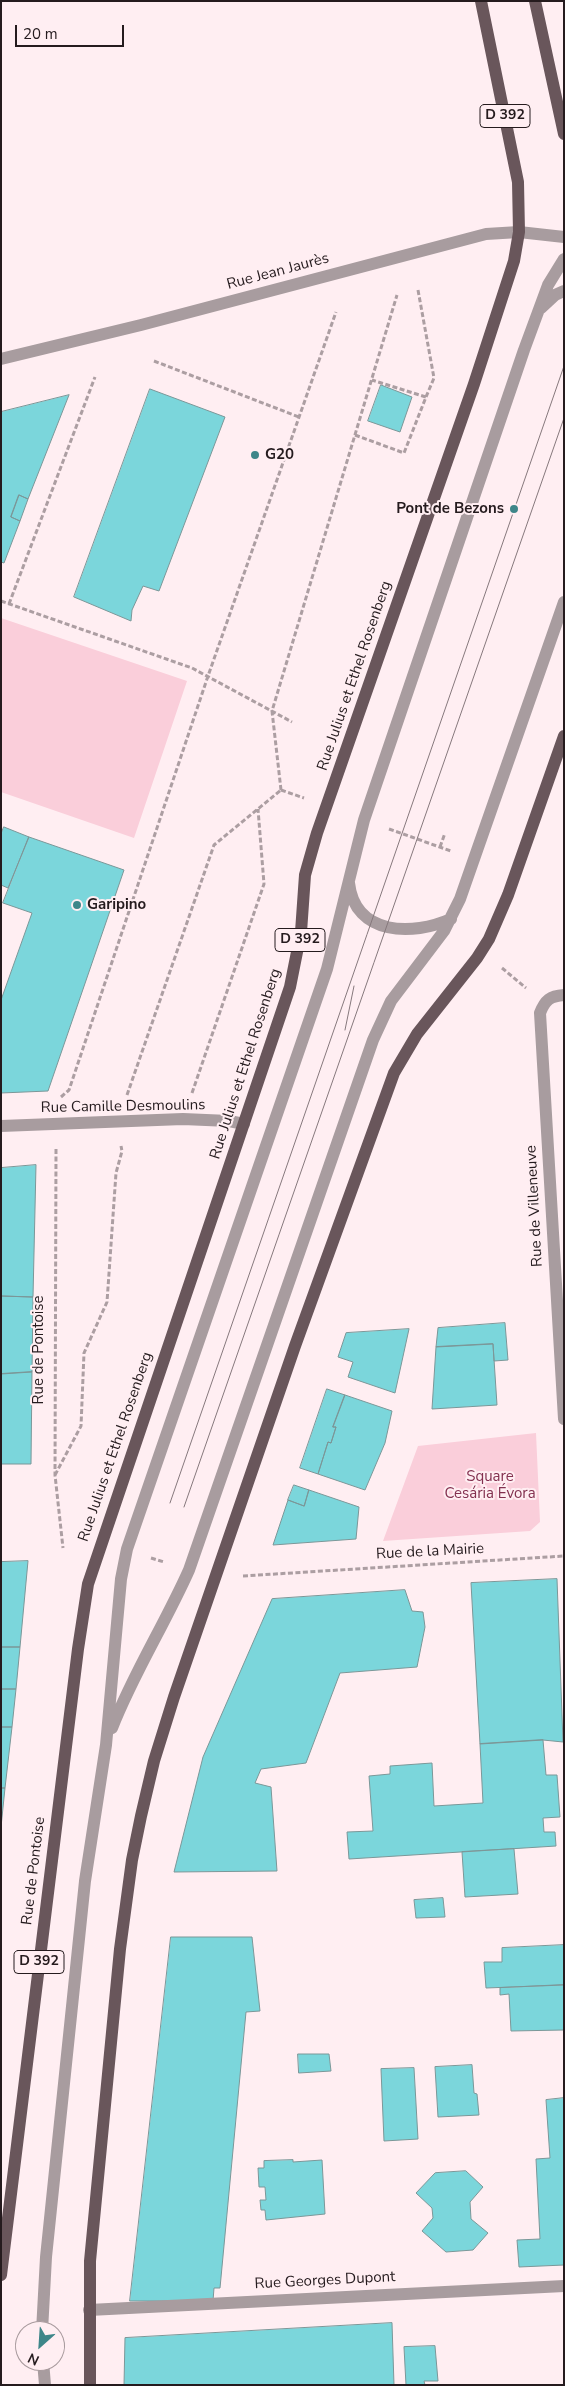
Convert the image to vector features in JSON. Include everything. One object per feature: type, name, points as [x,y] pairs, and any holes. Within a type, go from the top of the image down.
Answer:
[{"type":"main road","name":"D 392","points":[[481,1],[515,159],[520,205],[519,232]]},
{"type":"main road","points":[[534,1],[564,134]]},
{"type":"main road","name":"Rue Julius et Ethel Rosenberg","points":[[78,1649],[88,1584],[94,1562],[244,1124],[296,961],[301,932],[303,890],[309,856],[489,339],[514,260],[519,232]]},
{"type":"main road","points":[[90,2385],[90,2261],[120,1949],[132,1860],[154,1760],[294,1346],[394,1073],[416,1034],[477,958],[489,939],[508,895],[564,736]]},
{"type":"main road","name":"Rue de Pontoise","points":[[1,2275],[78,1649]]},
{"type":"street","name":"Rue Jean Jaurès","points":[[1,359],[141,325],[486,234],[519,232],[564,237]]},
{"type":"street","points":[[43,2321],[46,2257],[85,1881],[106,1745],[121,1579],[127,1550],[327,969],[348,878],[364,820],[539,310],[551,279],[564,259]]},
{"type":"street","points":[[539,310],[555,295],[564,291]]},
{"type":"street","points":[[106,1745],[122,1704],[173,1607],[189,1570],[366,1058],[391,1001],[431,950],[451,919],[476,859],[564,602]]},
{"type":"street","points":[[348,878],[350,892],[359,909],[378,924],[410,930],[433,927],[451,919]]},
{"type":"street","name":"Rue de Villeneuve","points":[[554,998],[540,1013],[559,1246],[564,1418]]},
{"type":"street","name":"Rue Camille Desmoulins","points":[[1,1126],[183,1119],[229,1121],[244,1124]]},
{"type":"street","name":"Rue Georges Dupont","points":[[89,2310],[564,2286]]},
{"type":"street","points":[[44,2371],[45,2385]]},
{"type":"path","points":[[355,435],[404,453],[434,378],[418,290]]},
{"type":"path","points":[[281,790],[272,711],[397,295]]},
{"type":"path","points":[[56,1102],[69,1090],[208,676],[336,312]]},
{"type":"path","points":[[154,361],[299,417]]},
{"type":"path","points":[[9,604],[95,377]]},
{"type":"path","points":[[372,380],[426,397]]},
{"type":"path","points":[[1,601],[192,668],[292,722]]},
{"type":"path","points":[[281,790],[312,801]]},
{"type":"path","points":[[125,1100],[214,845],[281,790]]},
{"type":"path","points":[[190,1100],[264,884],[258,809]]},
{"type":"path","points":[[384,827],[453,852]]},
{"type":"path","points":[[440,847],[445,833]]},
{"type":"path","points":[[502,968],[554,998]]},
{"type":"path","points":[[55,1476],[81,1426],[84,1353],[107,1302],[116,1173],[122,1152],[120,1143]]},
{"type":"path","name":"Rue de Pontoise","points":[[56,1152],[55,1476],[63,1548]]},
{"type":"path","points":[[127,1550],[189,1570]]},
{"type":"path","name":"Rue de la Mairie","points":[[214,1579],[298,1571],[564,1556]]},
{"type":"green space","points":[[1,618],[187,681],[134,838],[1,792]]},
{"type":"green space","name":"Square Cesária Évora","points":[[536,1433],[540,1522],[530,1531],[383,1541],[418,1446]]},
{"type":"building","points":[[381,385],[412,397],[400,432],[368,421]]},
{"type":"building","points":[[150,389],[225,417],[159,591],[143,586],[132,610],[131,621],[74,597]]},
{"type":"building","points":[[69,395],[28,499],[19,495],[11,517],[20,521],[4,563],[1,562],[1,412]]},
{"type":"building","points":[[19,495],[28,499],[20,521],[11,517]]},
{"type":"building","points":[[4,827],[29,837],[8,888],[1,885],[1,834]]},
{"type":"building","points":[[29,837],[124,870],[48,1091],[1,1093],[1,1000],[32,913],[3,903]]},
{"type":"building","points":[[36,1165],[33,1297],[1,1296],[1,1168]]},
{"type":"building","points":[[1,1296],[33,1297],[32,1372],[1,1374]]},
{"type":"building","points":[[505,1323],[508,1360],[494,1361],[493,1344],[436,1347],[438,1328]]},
{"type":"building","points":[[409,1329],[395,1393],[348,1377],[353,1362],[338,1357],[346,1333]]},
{"type":"building","points":[[493,1344],[497,1405],[432,1409],[436,1347]]},
{"type":"building","points":[[32,1372],[31,1464],[1,1464],[1,1374]]},
{"type":"building","points":[[327,1389],[345,1395],[333,1427],[336,1427],[331,1443],[328,1442],[318,1474],[300,1468]]},
{"type":"building","points":[[345,1395],[392,1411],[385,1443],[365,1490],[318,1474],[328,1442],[331,1443],[336,1427],[333,1427]]},
{"type":"building","points":[[294,1485],[309,1490],[304,1506],[288,1500]]},
{"type":"building","points":[[309,1490],[359,1507],[356,1539],[273,1545],[288,1500],[304,1506]]},
{"type":"building","points":[[28,1561],[20,1647],[1,1647],[1,1562]]},
{"type":"building","points":[[557,1579],[563,1742],[543,1740],[480,1744],[471,1583]]},
{"type":"building","points":[[405,1590],[412,1611],[423,1612],[425,1627],[417,1667],[340,1673],[306,1763],[261,1769],[255,1783],[271,1787],[277,1871],[174,1872],[203,1757],[272,1599]]},
{"type":"building","points":[[1,1647],[20,1647],[16,1689],[1,1689]]},
{"type":"building","points":[[1,1689],[16,1689],[12,1727],[1,1727]]},
{"type":"building","points":[[1,1727],[12,1727],[5,1788],[1,1788]]},
{"type":"building","points":[[543,1740],[546,1775],[557,1775],[560,1817],[543,1818],[544,1832],[555,1832],[556,1846],[349,1859],[347,1832],[373,1831],[369,1776],[390,1774],[390,1766],[432,1763],[434,1806],[483,1803],[480,1744]]},
{"type":"building","points":[[1,1788],[5,1788],[1,1827]]},
{"type":"building","points":[[514,1849],[518,1894],[465,1897],[462,1852]]},
{"type":"building","points":[[443,1898],[445,1917],[416,1918],[414,1900]]},
{"type":"building","points":[[171,1937],[252,1937],[260,2011],[246,2012],[220,2288],[214,2288],[213,2301],[130,2301]]},
{"type":"building","points":[[564,1945],[564,1985],[486,1988],[484,1962],[502,1962],[502,1948]]},
{"type":"building","points":[[564,1985],[564,2030],[511,2031],[509,1994],[500,1995],[500,1988]]},
{"type":"building","points":[[298,2054],[329,2054],[331,2071],[299,2073]]},
{"type":"building","points":[[472,2065],[474,2093],[477,2094],[479,2115],[438,2117],[435,2067]]},
{"type":"building","points":[[414,2068],[418,2139],[384,2141],[381,2069]]},
{"type":"building","points":[[564,2098],[564,2265],[519,2267],[517,2240],[540,2239],[536,2159],[550,2158],[546,2100]]},
{"type":"building","points":[[293,2160],[293,2162],[322,2160],[325,2214],[266,2220],[265,2210],[261,2210],[260,2200],[266,2200],[265,2187],[259,2187],[258,2168],[264,2168],[264,2161]]},
{"type":"building","points":[[466,2171],[483,2187],[470,2202],[471,2219],[488,2233],[473,2250],[446,2252],[422,2231],[433,2218],[432,2208],[416,2193],[435,2173]]},
{"type":"building","points":[[392,2323],[394,2385],[124,2385],[125,2338]]},
{"type":"building","points":[[435,2346],[438,2381],[424,2381],[425,2385],[406,2385],[404,2347]]},
{"type":"tram line","points":[[170,1503],[564,366]]},
{"type":"tram line","points":[[184,1507],[564,418]]},
{"type":"tram line","points":[[345,1030],[354,986]]},
{"type":"place","name":"G20","points":[[255,455]]},
{"type":"place","name":"Pont de Bezons","points":[[514,509]]},
{"type":"place","name":"Garipino","points":[[77,905]]}]
